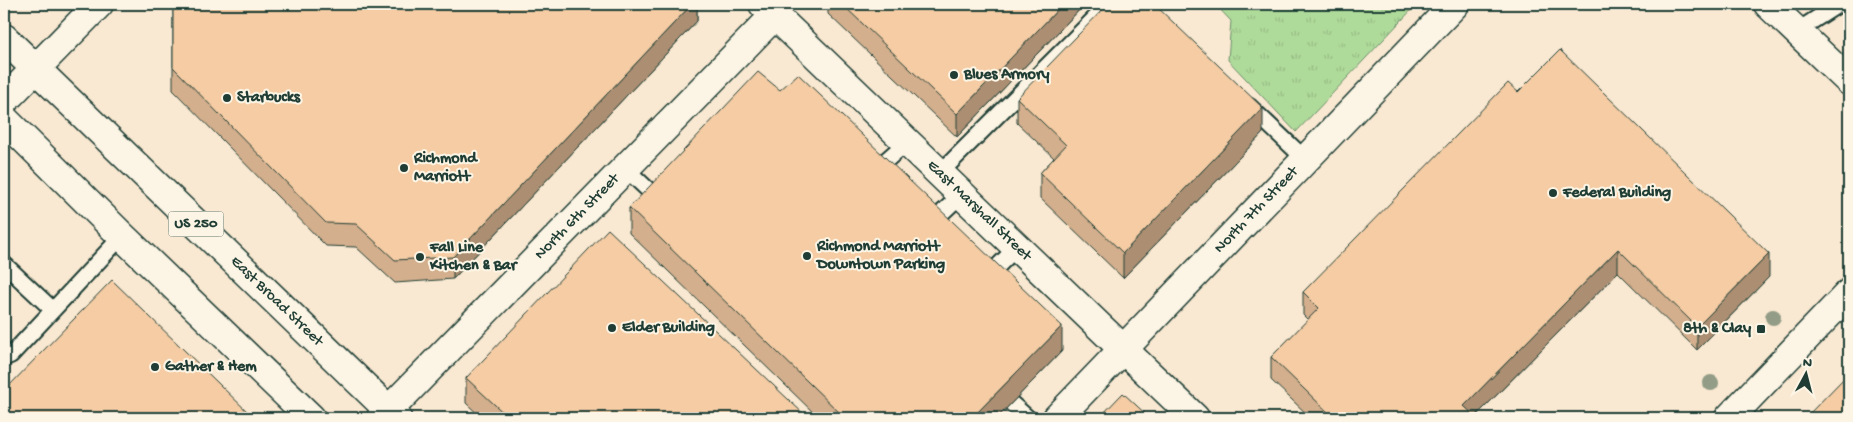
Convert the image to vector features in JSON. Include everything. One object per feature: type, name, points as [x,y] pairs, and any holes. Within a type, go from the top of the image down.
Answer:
[{"type":"main road","points":[[4,101],[34,68],[99,4]]},
{"type":"main road","name":"North 7th Street","points":[[1057,418],[1125,350],[1455,4]]},
{"type":"main road","points":[[1768,4],[1849,81]]},
{"type":"main road","name":"East Marshall Street","points":[[769,9],[1195,418]]},
{"type":"main road","name":"North 6th Street","points":[[389,416],[626,169],[769,9]]},
{"type":"main road","name":"East Broad Street","points":[[4,38],[389,416]]},
{"type":"main road","points":[[4,119],[311,418]]},
{"type":"main road","points":[[1729,418],[1849,293]]},
{"type":"lane","points":[[940,173],[1109,4]]},
{"type":"lane","points":[[1797,31],[1839,4]]},
{"type":"lane","points":[[1236,93],[1306,160]]},
{"type":"lane","points":[[874,171],[907,142]]},
{"type":"lane","points":[[626,169],[660,201]]},
{"type":"lane","points":[[930,224],[962,194]]},
{"type":"lane","points":[[4,358],[11,354],[122,236]]},
{"type":"lane","points":[[986,278],[1017,247]]},
{"type":"lane","points":[[4,264],[53,310]]},
{"type":"lane","points":[[1011,403],[1028,418]]},
{"type":"green space","points":[[1215,4],[1417,4],[1296,132],[1228,60],[1231,21]]},
{"type":"building","name":"Richmond Marriott","points":[[173,4],[692,4],[453,257],[395,260],[356,224],[326,223],[173,67]]},
{"type":"building","name":"Blues Armory","points":[[842,4],[1063,4],[957,114]]},
{"type":"building","points":[[1108,4],[1154,4],[1263,108],[1123,253],[1040,173],[1066,145],[1017,98]]},
{"type":"building","name":"Federal Building","points":[[1560,50],[1769,254],[1697,327],[1618,249],[1464,406],[1477,418],[1334,418],[1271,357],[1319,308],[1303,292],[1508,83],[1518,92]]},
{"type":"building","name":"Richmond Marriott Downtown Parking","points":[[758,72],[780,90],[798,74],[1062,326],[972,418],[845,418],[629,208]]},
{"type":"building","name":"Elder Building","points":[[608,229],[808,418],[509,418],[466,378]]},
{"type":"building","points":[[112,280],[254,418],[4,418],[4,391]]},
{"type":"building","points":[[1849,373],[1849,418],[1805,418]]},
{"type":"building","points":[[1123,393],[1150,418],[1099,418]]},
{"type":"place","name":"Blues Armory","points":[[954,75]]},
{"type":"place","name":"Starbucks","points":[[227,98]]},
{"type":"place","name":"Richmond Marriott","points":[[404,168]]},
{"type":"place","name":"Federal Building","points":[[1553,193]]},
{"type":"place","name":"Richmond Marriott Downtown Parking","points":[[807,256]]},
{"type":"place","name":"Fall Line Kitchen & Bar","points":[[420,257]]},
{"type":"place","name":"Elder Building","points":[[612,328]]},
{"type":"place","name":"8th & Clay","points":[[1761,329]]},
{"type":"place","name":"Gather & Hem","points":[[155,367]]}]
